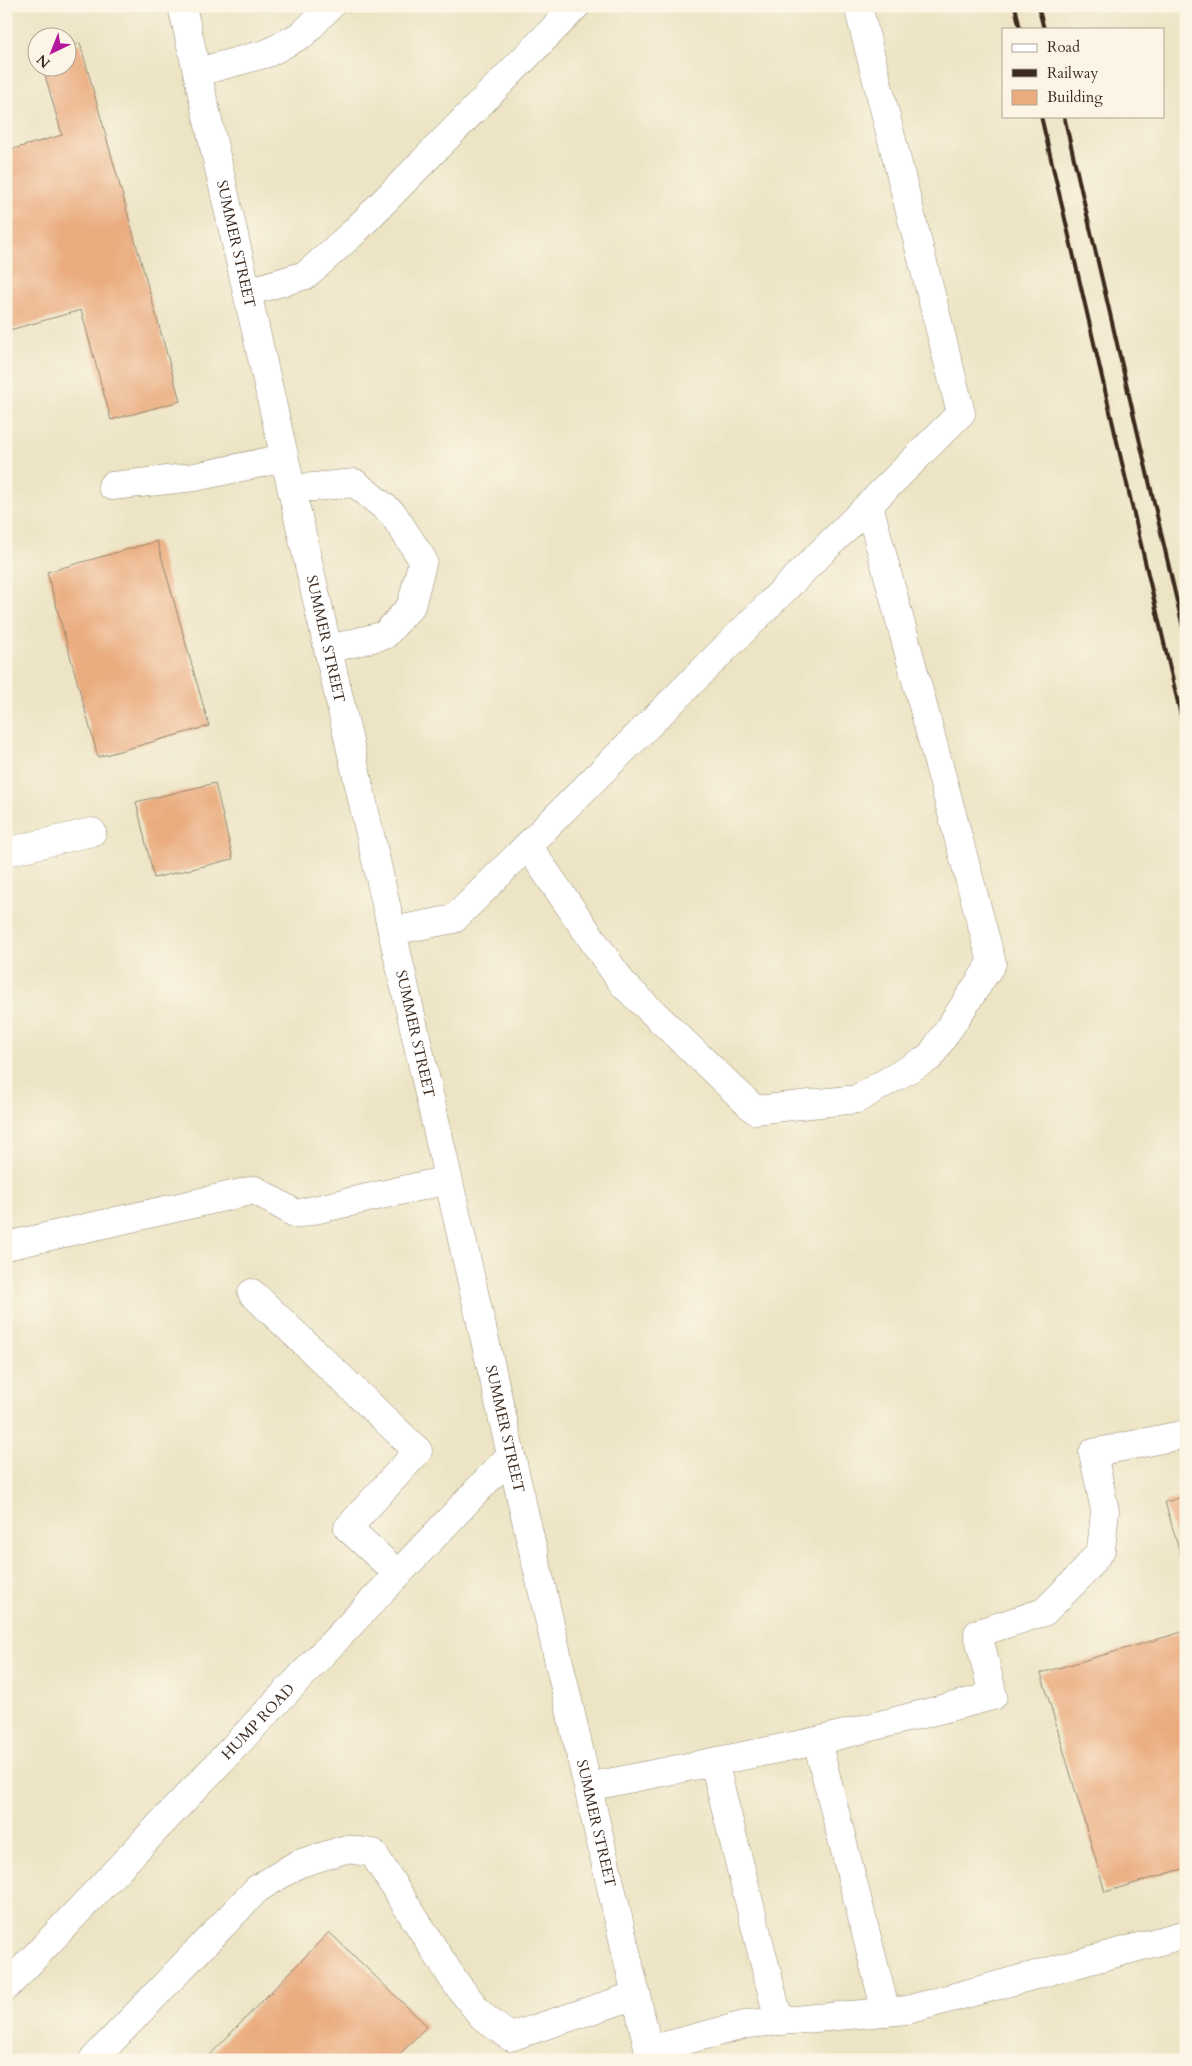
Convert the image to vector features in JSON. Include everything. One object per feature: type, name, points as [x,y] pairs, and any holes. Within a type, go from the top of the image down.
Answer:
[{"type":"street","name":"SUMMER STREET","points":[[182,6],[448,1180],[650,2055]]},
{"type":"street","points":[[198,72],[268,53],[303,34],[330,6]]},
{"type":"street","points":[[247,292],[306,275],[353,233],[576,6]]},
{"type":"street","points":[[392,931],[454,919],[961,414],[858,6]]},
{"type":"street","points":[[112,486],[195,477],[284,458]]},
{"type":"street","points":[[292,490],[355,483],[393,514],[423,560],[411,606],[385,635],[329,649]]},
{"type":"street","points":[[528,846],[623,984],[755,1110],[857,1099],[930,1057],[992,964],[869,505]]},
{"type":"street","points":[[6,852],[92,832]]},
{"type":"street","points":[[6,1246],[255,1190],[296,1214],[448,1180]]},
{"type":"street","points":[[252,1293],[418,1451],[348,1528],[398,1574]]},
{"type":"street","points":[[588,1787],[817,1741],[993,1696],[978,1633],[1044,1612],[1083,1573],[1101,1550],[1105,1511],[1093,1453],[1186,1434]]},
{"type":"street","name":"HUMP ROAD","points":[[6,1987],[511,1455]]},
{"type":"street","points":[[817,1741],[886,2012]]},
{"type":"street","points":[[714,1762],[779,2022]]},
{"type":"street","points":[[93,2060],[258,1889],[298,1864],[346,1849],[373,1853],[455,1982],[482,2016],[510,2037],[637,1995]]},
{"type":"street","points":[[650,2055],[748,2024],[907,2010],[1186,1934]]},
{"type":"building","points":[[80,43],[180,401],[111,420],[81,310],[6,331],[6,151],[62,135],[46,78],[78,78],[78,44]]},
{"type":"building","points":[[157,541],[209,726],[98,757],[47,572]]},
{"type":"building","points":[[215,783],[233,859],[154,878],[136,802]]},
{"type":"building","points":[[1186,1496],[1186,1570],[1185,1570],[1165,1502]]},
{"type":"building","points":[[1186,1631],[1186,1868],[1105,1892],[1041,1673]]},
{"type":"building","points":[[329,1932],[427,2026],[394,2060],[205,2060]]},
{"type":"railway","points":[[1015,6],[1020,28]]},
{"type":"railway","points":[[1038,6],[1044,28]]},
{"type":"railway","points":[[1041,118],[1186,737]]},
{"type":"railway","points":[[1064,118],[1186,640]]}]
